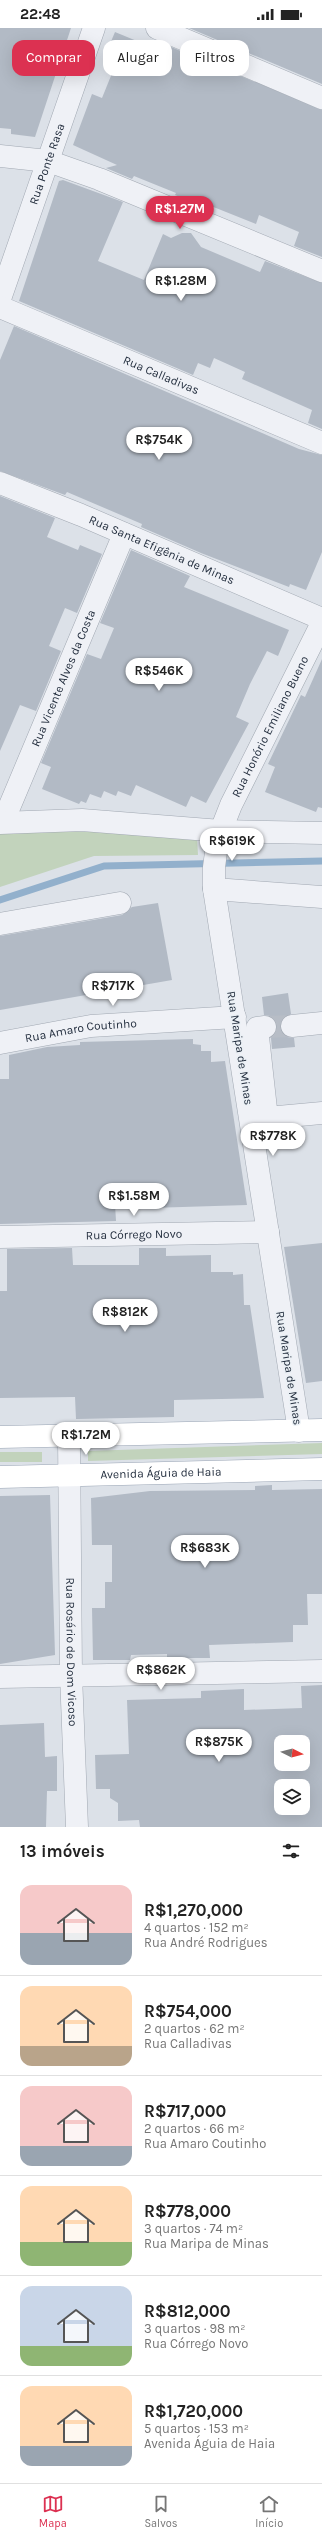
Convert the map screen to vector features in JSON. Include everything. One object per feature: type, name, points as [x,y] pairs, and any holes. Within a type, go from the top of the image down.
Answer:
[{"type":"main road","points":[[0,1437],[322,1430]]},
{"type":"main road","name":"Avenida Águia de Haia","points":[[0,1477],[70,1477],[322,1469]]},
{"type":"street","name":"Rua Ponte Rasa","points":[[0,299],[94,28]]},
{"type":"street","points":[[157,28],[322,98]]},
{"type":"street","points":[[0,156],[48,161],[99,179],[322,271]]},
{"type":"street","name":"Rua Calladivas","points":[[0,307],[322,442]]},
{"type":"street","name":"Rua Santa Efigênia de Minas","points":[[0,483],[124,534],[322,619]]},
{"type":"street","name":"Rua Vicente Alves da Costa","points":[[1,822],[124,534]]},
{"type":"street","name":"Rua Honório Emiliano Bueno","points":[[219,834],[230,805],[322,623]]},
{"type":"street","points":[[1,822],[82,820],[219,834],[322,833]]},
{"type":"street","name":"Rua Maripa de Minas","points":[[219,834],[214,886],[299,1431]]},
{"type":"street","points":[[214,886],[322,897]]},
{"type":"street","points":[[0,924],[120,903]]},
{"type":"street","name":"Rua Amaro Coutinho","points":[[0,1043],[91,1026],[235,1017]]},
{"type":"street","points":[[292,1026],[322,1023]]},
{"type":"street","points":[[265,1027],[257,1028],[267,1118],[322,1113]]},
{"type":"street","name":"Rua Córrego Novo","points":[[0,1237],[268,1232]]},
{"type":"street","name":"Rua Rosário de Dom Vicoso","points":[[69,1435],[71,1675],[77,1827]]},
{"type":"street","points":[[0,1676],[322,1671]]},
{"type":"green space","points":[[26,828],[197,838],[198,855],[94,856],[0,887],[0,834]]},
{"type":"green space","points":[[322,1443],[322,1454],[88,1461],[88,1451]]},
{"type":"green space","points":[[0,1452],[42,1452],[42,1462],[0,1462]]},
{"type":"building","points":[[0,28],[71,28],[67,40],[12,40],[12,76],[55,76],[35,137],[11,134],[11,129],[0,128]]},
{"type":"building","points":[[189,28],[322,28],[322,84],[249,53],[249,40],[218,40]]},
{"type":"building","points":[[115,32],[134,40],[112,40]]},
{"type":"building","points":[[172,47],[180,51],[180,76],[241,76],[322,110],[322,257],[294,246],[299,232],[259,215],[256,224],[196,200],[195,203],[175,195],[176,193],[134,176],[132,179],[106,168],[117,165],[73,145],[92,94],[102,98],[111,76],[172,76]]},
{"type":"building","points":[[63,180],[123,202],[98,261],[144,280],[163,234],[171,238],[182,233],[191,233],[201,247],[260,272],[265,261],[322,283],[322,429],[308,423],[312,410],[242,379],[245,372],[214,358],[210,368],[198,363],[193,375],[19,301],[59,181]]},
{"type":"building","points":[[14,326],[299,449],[322,455],[322,552],[306,590],[290,584],[289,587],[201,553],[141,527],[142,524],[67,492],[65,495],[0,471],[0,360]]},
{"type":"building","points":[[0,496],[55,518],[47,537],[78,550],[80,545],[102,554],[77,613],[65,608],[49,646],[61,651],[36,711],[20,705],[0,751]]},
{"type":"building","points":[[131,550],[190,576],[184,587],[289,630],[278,656],[267,651],[250,684],[236,717],[249,723],[206,803],[191,796],[186,807],[136,785],[131,796],[118,791],[116,796],[104,791],[101,798],[90,794],[86,803],[81,801],[79,804],[42,789],[51,767],[41,763],[87,654],[101,659],[114,628],[100,623]]},
{"type":"building","points":[[322,659],[322,808],[318,807],[316,812],[265,792],[275,767],[268,764],[301,695],[305,697]]},
{"type":"building","points":[[158,903],[172,980],[0,1010],[0,936],[122,915],[132,907]]},
{"type":"building","points":[[288,993],[291,1014],[281,1021],[280,1028],[287,1037],[294,1038],[295,1047],[272,1049],[271,1038],[276,1032],[277,1025],[270,1016],[264,1015],[262,997]]},
{"type":"building","points":[[193,1039],[193,1044],[201,1045],[201,1051],[211,1051],[211,1062],[225,1061],[247,1205],[150,1208],[150,1204],[115,1204],[116,1221],[0,1224],[0,1079],[9,1079],[9,1055],[47,1047],[80,1045],[80,1042]]},
{"type":"building","points":[[322,1243],[322,1381],[306,1383],[284,1247]]},
{"type":"building","points":[[72,1248],[73,1265],[139,1265],[139,1248],[166,1248],[166,1256],[211,1255],[211,1272],[233,1272],[233,1275],[243,1274],[244,1305],[250,1305],[264,1398],[174,1400],[174,1417],[76,1419],[75,1397],[0,1398],[0,1291],[7,1291],[7,1249]]},
{"type":"building","points":[[272,1485],[272,1490],[322,1489],[322,1594],[307,1594],[308,1625],[293,1625],[293,1642],[209,1645],[210,1658],[167,1658],[167,1654],[131,1655],[130,1660],[93,1660],[92,1608],[105,1608],[105,1582],[112,1582],[112,1545],[92,1545],[91,1498],[150,1491],[255,1490],[255,1486]]},
{"type":"building","points":[[50,1495],[55,1655],[0,1664],[0,1496]]},
{"type":"building","points":[[322,1685],[322,1827],[140,1827],[139,1820],[118,1821],[118,1803],[110,1798],[110,1789],[96,1789],[95,1755],[129,1754],[127,1700],[201,1698],[201,1691],[244,1689],[244,1710],[302,1708],[301,1686]]},
{"type":"building","points":[[44,1723],[45,1757],[57,1756],[57,1791],[47,1791],[46,1827],[0,1827],[0,1725]]},
{"type":"waterway","points":[[0,900],[104,866],[322,861]]},
{"type":"tunnel","points":[[265,1027],[292,1026]]}]
